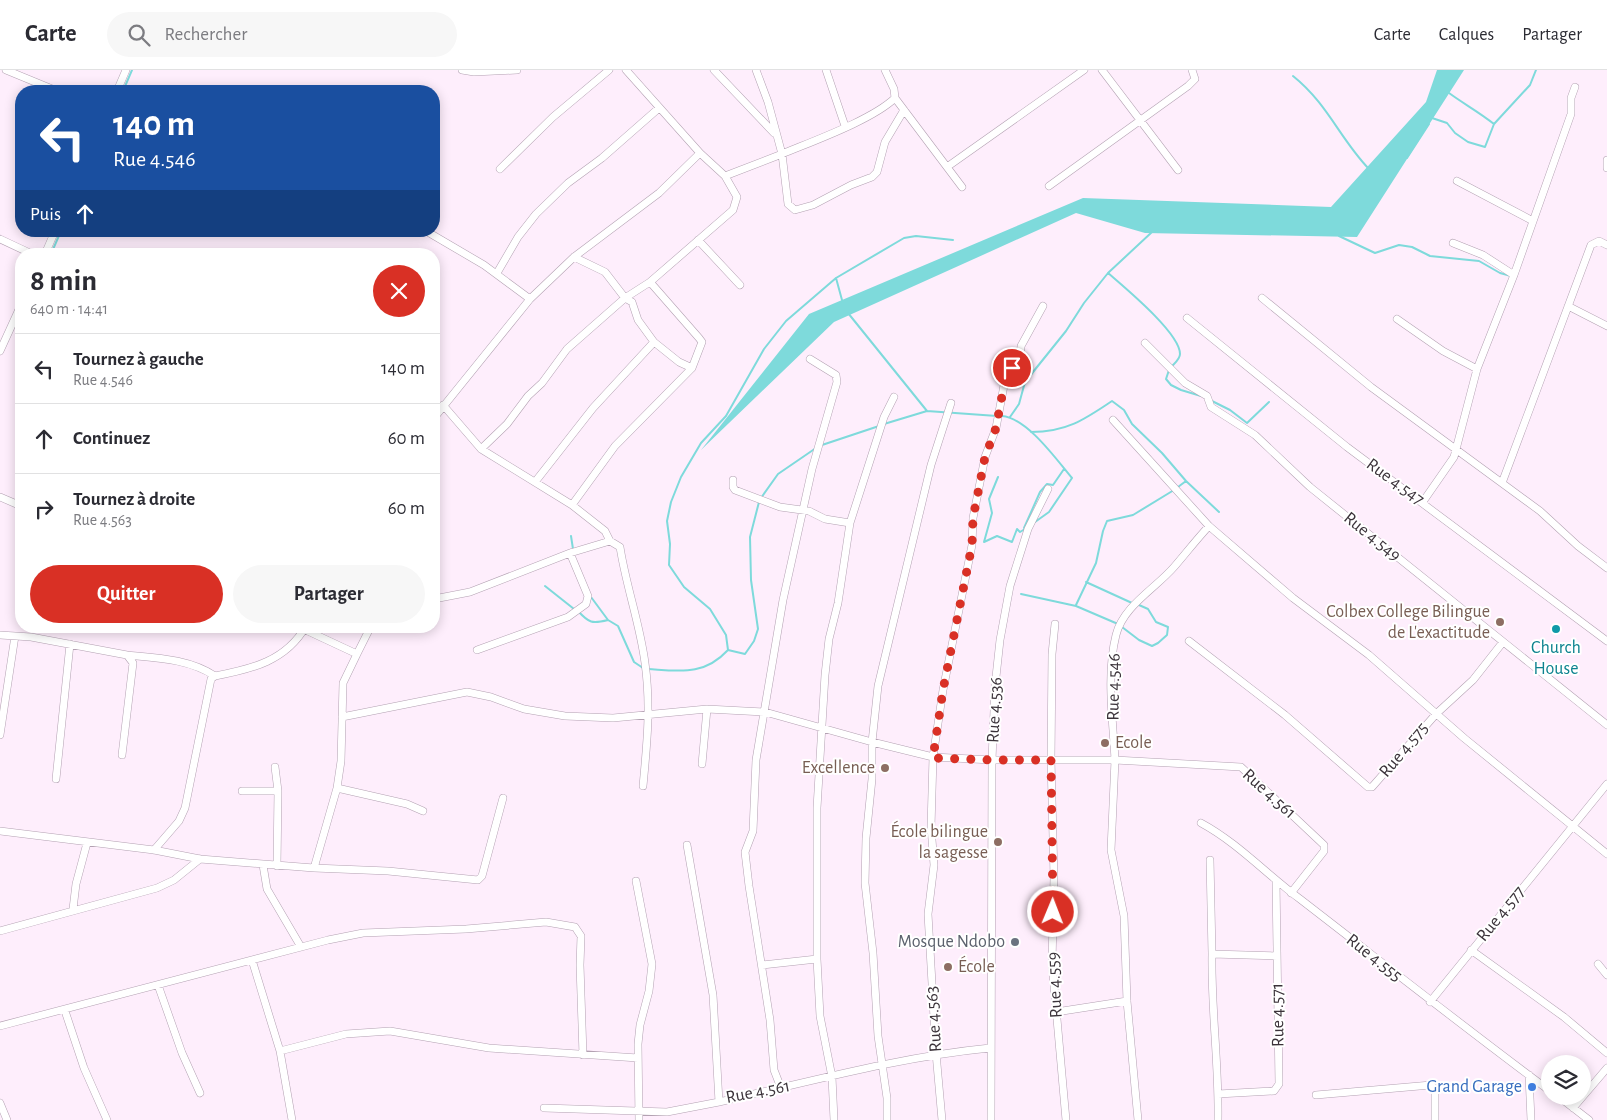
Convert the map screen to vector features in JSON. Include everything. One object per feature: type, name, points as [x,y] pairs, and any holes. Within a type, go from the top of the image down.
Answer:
[{"type":"street","points":[[6,70],[42,85]]},
{"type":"street","points":[[120,85],[126,70]]},
{"type":"street","points":[[462,70],[474,72],[517,70]]},
{"type":"street","points":[[500,169],[553,117],[609,70]]},
{"type":"street","points":[[481,449],[542,383],[567,349],[625,298],[650,282],[733,210],[736,204],[737,197],[725,176],[700,153],[626,70]]},
{"type":"street","points":[[714,70],[776,134]]},
{"type":"street","points":[[756,70],[768,102],[782,154],[788,204],[795,210],[813,205],[877,172],[885,142],[904,110]]},
{"type":"street","points":[[826,70],[845,126]]},
{"type":"street","points":[[885,70],[894,89],[895,98],[962,187]]},
{"type":"street","points":[[947,167],[1084,70]]},
{"type":"street","points":[[1102,70],[1178,170]]},
{"type":"street","points":[[1049,186],[1195,79],[1192,70]]},
{"type":"street","points":[[1422,503],[1456,450],[1477,369],[1514,275],[1571,114],[1571,98],[1575,87]]},
{"type":"street","points":[[725,176],[782,154],[845,126],[888,105],[895,98]]},
{"type":"street","points":[[497,273],[518,236],[536,214],[568,183],[602,158],[659,108]]},
{"type":"street","points":[[440,409],[530,299],[574,257],[659,193],[700,153]]},
{"type":"street","points":[[1607,160],[1607,168]]},
{"type":"street","points":[[1457,181],[1533,221]]},
{"type":"street","points":[[436,237],[497,273],[530,299]]},
{"type":"street","points":[[0,239],[19,248]]},
{"type":"street","points":[[698,240],[740,286]]},
{"type":"street","points":[[1502,483],[1591,245],[1599,241],[1607,245]]},
{"type":"street","points":[[1453,243],[1483,255],[1514,275]]},
{"type":"street","points":[[574,257],[605,272],[625,298],[632,302],[638,320],[654,342],[679,362],[692,368]]},
{"type":"street","points":[[572,505],[615,446],[692,368],[702,342],[650,282]]},
{"type":"street","points":[[1262,298],[1371,387],[1540,511],[1578,546],[1607,568]]},
{"type":"street","name":"Rue 4.563","points":[[942,1120],[928,914],[934,865],[931,827],[933,758],[946,673],[972,545],[973,518],[985,457],[996,428],[1005,380],[1020,356],[1021,346],[1043,306]]},
{"type":"street","points":[[1568,306],[1607,326]]},
{"type":"street","points":[[0,351],[15,318]]},
{"type":"street","name":"Rue 4.547","points":[[1186,318],[1347,447],[1607,641]]},
{"type":"street","points":[[1397,319],[1443,351],[1477,369]]},
{"type":"street","points":[[535,482],[593,408],[654,342]]},
{"type":"street","name":"Rue 4.549","points":[[1145,343],[1185,383],[1205,394],[1211,407],[1262,441],[1310,486],[1607,725]]},
{"type":"street","points":[[781,1088],[774,1070],[762,965],[745,852],[753,831],[756,760],[782,600],[812,469],[831,407],[837,378],[831,371],[810,359]]},
{"type":"street","points":[[834,1120],[832,1077],[820,1016],[817,959],[817,808],[829,639],[838,603],[850,523],[884,417],[894,396]]},
{"type":"street","points":[[887,1120],[887,1098],[881,1064],[865,883],[866,838],[872,779],[872,742],[878,686],[931,466],[951,403]]},
{"type":"street","points":[[443,404],[481,449],[572,505],[605,531],[610,541],[620,547],[624,578],[645,662],[650,715],[643,786]]},
{"type":"street","points":[[1113,420],[1209,526],[1293,598],[1369,655],[1436,714],[1607,854]]},
{"type":"street","points":[[733,480],[732,487],[735,490],[780,507],[804,510],[825,519],[850,523]]},
{"type":"street","name":"Rue 4.536","points":[[991,1120],[992,760],[995,686],[1007,598],[1028,529],[1048,489]]},
{"type":"street","points":[[0,496],[15,503]]},
{"type":"street","name":"Rue 4.546","points":[[1138,1120],[1127,1002],[1124,916],[1111,850],[1114,760],[1111,667],[1116,634],[1122,620],[1142,597],[1174,568],[1209,526]]},
{"type":"street","points":[[440,598],[470,592],[511,578],[570,553],[610,541]]},
{"type":"street","points":[[477,650],[568,617],[586,604],[588,596],[570,553]]},
{"type":"street","name":"Rue 4.559","points":[[1055,624],[1052,654],[1051,760],[1054,877],[1052,963],[1066,1120]]},
{"type":"street","points":[[154,850],[179,821],[185,808],[208,684],[215,676],[264,664],[286,652],[299,633]]},
{"type":"street","points":[[315,633],[358,654]]},
{"type":"street","points":[[314,868],[337,788],[341,761],[343,683],[368,633]]},
{"type":"street","points":[[0,635],[70,644],[127,655],[178,660],[200,666],[215,676]]},
{"type":"street","points":[[0,735],[15,636]]},
{"type":"street","name":"Rue 4.575","points":[[1189,641],[1262,697],[1368,787],[1372,787],[1436,714],[1473,680],[1503,642]]},
{"type":"street","points":[[56,779],[70,644]]},
{"type":"street","points":[[122,755],[133,663],[127,655]]},
{"type":"street","points":[[342,717],[467,692],[491,697],[524,709],[565,716],[612,718],[707,709],[765,712],[933,758],[1114,760]]},
{"type":"street","points":[[702,764],[707,709]]},
{"type":"street","name":"Rue 4.561","points":[[1114,760],[1221,765],[1245,770],[1324,845],[1324,851],[1291,893]]},
{"type":"street","points":[[275,766],[278,791],[277,866]]},
{"type":"street","name":"Rue 4.577","points":[[1430,1002],[1607,784]]},
{"type":"street","points":[[337,788],[407,804],[423,811]]},
{"type":"street","points":[[242,791],[278,791]]},
{"type":"street","points":[[0,831],[154,850],[200,859],[277,866],[388,871],[478,880],[482,876],[503,798]]},
{"type":"street","name":"Rue 4.555","points":[[1201,822],[1228,839],[1291,893],[1430,1002],[1541,1084]]},
{"type":"street","points":[[74,909],[76,884],[88,843]]},
{"type":"street","name":"Rue 4.561","points":[[687,845],[713,995],[719,1102],[936,1053],[990,1048]]},
{"type":"street","points":[[0,931],[74,909],[113,901],[157,888],[174,880],[200,859]]},
{"type":"street","points":[[1210,860],[1218,1120]]},
{"type":"street","points":[[263,865],[267,888],[301,947]]},
{"type":"street","name":"Rue 4.571","points":[[1218,1094],[1265,1092],[1278,1088],[1276,880]]},
{"type":"street","points":[[636,881],[652,964],[650,991],[640,1025],[638,1058],[640,1116]]},
{"type":"street","points":[[0,1026],[66,1011],[301,947],[363,933],[466,929],[546,922],[575,927],[581,936],[583,1056]]},
{"type":"street","points":[[1471,950],[1564,1017],[1607,1053]]},
{"type":"street","points":[[1212,954],[1277,956]]},
{"type":"street","points":[[762,965],[817,959]]},
{"type":"street","points":[[252,960],[280,1051],[292,1120]]},
{"type":"street","points":[[1598,964],[1607,975]]},
{"type":"street","points":[[158,985],[182,1053],[200,1093]]},
{"type":"street","points":[[1056,1012],[1127,1002]]},
{"type":"street","points":[[66,1011],[84,1068],[107,1120]]},
{"type":"street","points":[[280,1051],[346,1034],[390,1031],[489,1048],[583,1056],[638,1058]]},
{"type":"street","points":[[1573,1108],[1607,1068]]},
{"type":"street","points":[[1529,1075],[1531,1120]]},
{"type":"street","points":[[1316,1095],[1431,1085],[1435,1089],[1435,1120]]},
{"type":"street","points":[[544,1108],[640,1116],[719,1102]]},
{"type":"street","points":[[0,1103],[7,1120]]},
{"type":"street","points":[[1569,1105],[1589,1120]]},
{"type":"water","points":[[1437,70],[1464,70],[1357,237],[1145,233],[1076,213],[834,322],[701,450],[809,314],[1083,198],[1331,207],[1426,102]]},
{"type":"waterway","points":[[126,85],[132,70]]},
{"type":"waterway","points":[[1432,118],[1447,123],[1455,133],[1468,142],[1485,147],[1494,124],[1530,85],[1536,70]]},
{"type":"waterway","points":[[1293,76],[1316,98],[1369,169]]},
{"type":"waterway","points":[[1449,93],[1494,124]]},
{"type":"waterway","points":[[1407,158],[1429,124]]},
{"type":"waterway","points":[[1010,417],[1019,404],[1025,382],[1066,331],[1084,303],[1108,273],[1152,232]]},
{"type":"waterway","points":[[648,669],[681,671],[701,668],[710,664],[728,650],[726,635],[710,609],[684,587],[669,565],[670,544],[667,521],[671,502],[681,477],[701,443],[726,416],[764,349],[786,321],[836,278],[904,238],[916,236],[953,240]]},
{"type":"waterway","points":[[1339,236],[1375,253],[1399,245],[1412,247],[1430,256],[1479,261],[1500,273],[1511,276]]},
{"type":"waterway","points":[[54,248],[58,237]]},
{"type":"waterway","points":[[1108,273],[1138,299],[1171,334],[1178,345],[1180,354],[1172,366]]},
{"type":"waterway","points":[[836,278],[842,300]]},
{"type":"waterway","points":[[848,313],[927,411]]},
{"type":"waterway","points":[[1169,370],[1166,379],[1171,385],[1201,396]]},
{"type":"waterway","points":[[1031,432],[1054,430],[1074,424],[1112,401],[1124,410],[1132,424],[1162,453],[1186,481],[1219,512]]},
{"type":"waterway","points":[[1212,401],[1230,410],[1247,423],[1269,402]]},
{"type":"waterway","points":[[884,424],[927,411],[997,416]]},
{"type":"waterway","points":[[1002,416],[1012,418],[1031,431],[1072,478],[1049,512],[1035,522]]},
{"type":"waterway","points":[[822,445],[879,426]]},
{"type":"waterway","points":[[761,498],[778,474],[816,448]]},
{"type":"waterway","points":[[1024,528],[1040,492],[1047,484],[1053,485],[1064,469]]},
{"type":"waterway","points":[[998,477],[989,499],[992,513],[984,542],[997,536],[1012,542],[1017,529],[1020,532],[1025,529]]},
{"type":"waterway","points":[[1178,487],[1186,481]]},
{"type":"waterway","points":[[1076,605],[1096,563],[1107,521],[1133,515],[1174,490]]},
{"type":"waterway","points":[[728,650],[745,654],[754,641],[758,629],[751,580],[750,537],[759,502]]},
{"type":"waterway","points":[[571,536],[573,549]]},
{"type":"waterway","points":[[1086,582],[1132,603]]},
{"type":"waterway","points":[[545,586],[574,609]]},
{"type":"waterway","points":[[1021,594],[1076,606],[1118,624]]},
{"type":"waterway","points":[[591,597],[608,620],[618,626],[634,662],[643,668]]},
{"type":"waterway","points":[[1122,627],[1139,640],[1152,646],[1167,635],[1168,627],[1156,622],[1148,609],[1139,605]]},
{"type":"waterway","points":[[578,611],[591,621],[608,620]]},
{"type":"place","name":"Colbex College Bilingue de L'exactitude","points":[[1500,622]]},
{"type":"place","name":"Church House","points":[[1556,629]]},
{"type":"place","name":"Ecole","points":[[1105,743]]},
{"type":"place","name":"Excellence","points":[[885,768]]},
{"type":"place","name":"École bilingue la sagesse","points":[[998,842]]},
{"type":"place","name":"Mosque Ndobo","points":[[1015,942]]},
{"type":"place","name":"École","points":[[948,967]]},
{"type":"place","name":"Grand Garage","points":[[1532,1087]]},
{"type":"route","points":[[1012,368],[1005,380],[996,428],[985,457],[973,518],[972,545],[943,690],[933,758],[1051,760],[1053,912]]}]
